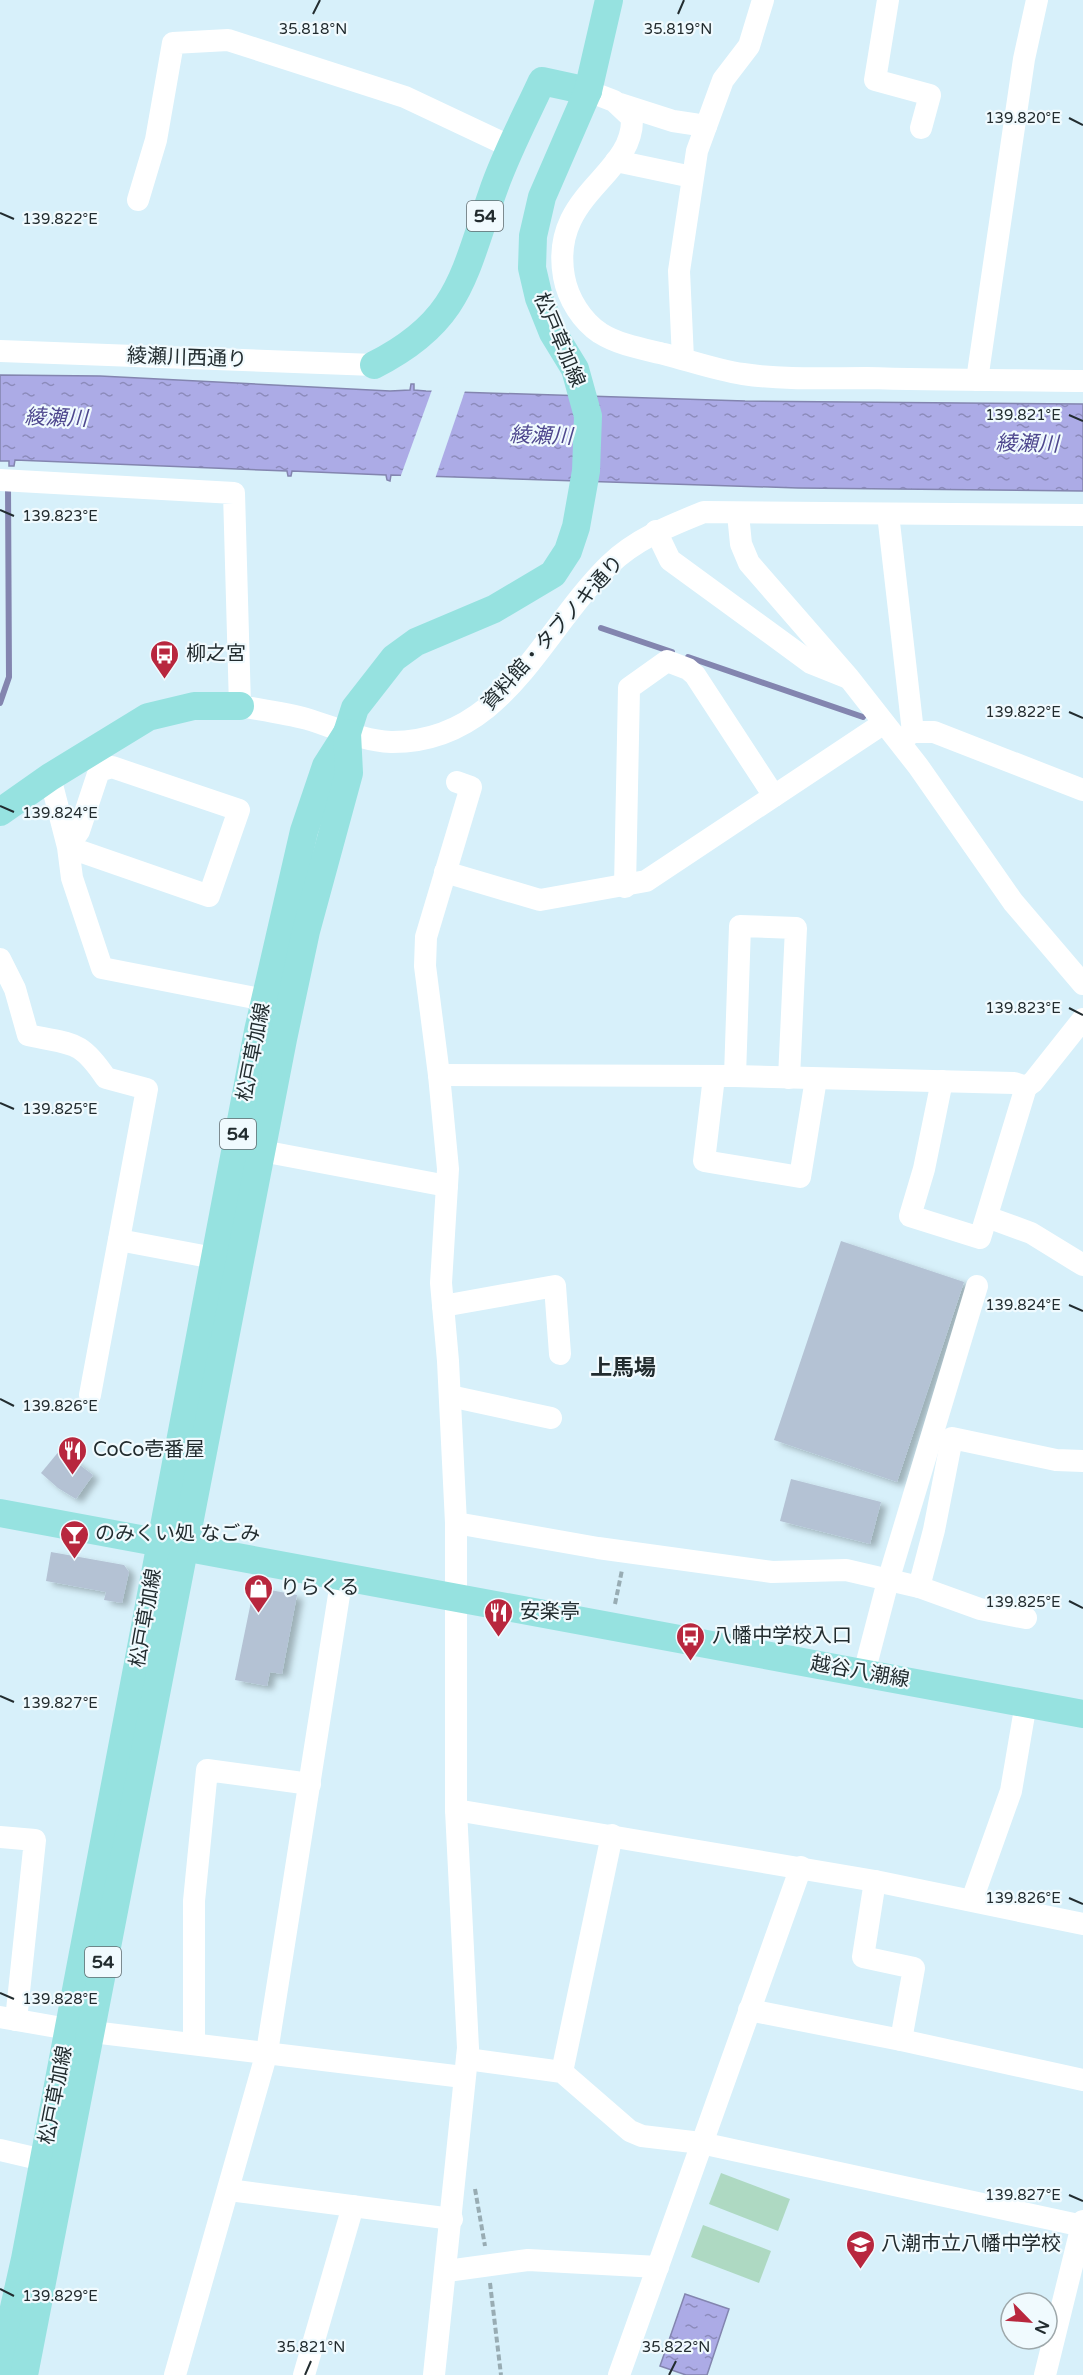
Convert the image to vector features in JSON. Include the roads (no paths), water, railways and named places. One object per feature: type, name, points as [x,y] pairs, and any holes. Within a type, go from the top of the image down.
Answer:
[{"type":"main road","name":"松戸草加線","points":[[172,1546],[214,1258],[265,1000],[304,831],[326,766],[347,733],[355,708],[394,658],[416,642],[494,609],[553,574],[568,551],[576,527],[585,488],[588,416],[575,369],[553,333],[532,268],[533,236],[542,197],[601,96],[609,0]]},
{"type":"main road","name":"54","points":[[374,365],[401,351],[431,326],[456,296],[512,147],[542,81],[601,96]]},
{"type":"main road","points":[[0,812],[50,777],[148,717],[195,706],[240,706]]},
{"type":"main road","name":"松戸草加線","points":[[24,2375],[79,2030],[172,1546],[262,1152],[306,931],[349,773],[347,733]]},
{"type":"main road","name":"越谷八潮線","points":[[0,1513],[1083,1714]]},
{"type":"main road","name":"松戸草加線","points":[[0,2370],[23,2270],[43,2160],[79,2030]]},
{"type":"street","points":[[683,359],[679,271],[692,177],[706,126],[723,80],[749,46],[763,0]]},
{"type":"street","points":[[888,0],[874,80],[930,95],[921,128]]},
{"type":"street","points":[[977,380],[1024,59],[1037,0]]},
{"type":"street","points":[[138,200],[156,140],[173,43],[228,40],[405,97],[512,147]]},
{"type":"street","points":[[601,96],[640,112],[673,121],[706,126]]},
{"type":"street","points":[[601,96],[625,109],[632,118],[632,125],[627,147],[578,205],[570,220],[564,235],[564,279],[579,314],[602,334],[729,372],[767,376],[1083,381]]},
{"type":"street","points":[[616,161],[692,177]]},
{"type":"street","name":"綾瀬川西通り","points":[[0,351],[374,365]]},
{"type":"street","points":[[0,480],[234,493],[240,706]]},
{"type":"street","name":"資料館・タブノキ通り","points":[[240,706],[307,719],[347,733],[389,742],[423,740],[458,729],[490,708],[609,565],[634,544],[656,531],[704,513],[1083,515]]},
{"type":"street","points":[[738,514],[741,544],[749,563],[849,678],[884,723],[906,737],[934,732],[1083,790]]},
{"type":"street","points":[[888,514],[906,737],[918,766],[1013,902],[1083,984]]},
{"type":"street","points":[[656,531],[670,560],[811,663],[849,678]]},
{"type":"street","points":[[625,886],[629,688],[668,661],[688,669],[694,675],[774,796]]},
{"type":"street","points":[[445,873],[540,900],[646,881],[884,723]]},
{"type":"street","points":[[112,767],[238,810],[209,896],[68,847],[78,831],[99,771],[112,767]]},
{"type":"street","points":[[50,777],[68,847],[72,878],[102,968],[265,1000]]},
{"type":"street","points":[[434,2375],[447,2271],[465,2068],[456,1810],[456,1523],[450,1396],[441,1283],[448,1169],[425,966],[426,938],[471,787],[457,782]]},
{"type":"street","points":[[789,1078],[796,928],[740,926],[724,1077],[704,1161],[800,1177],[816,1079]]},
{"type":"street","points":[[0,959],[15,989],[28,1035],[78,1045],[90,1055],[106,1078],[147,1089],[90,1395]]},
{"type":"street","points":[[942,1081],[924,1169],[910,1216],[980,1238],[1026,1087],[1033,1082],[1083,1019]]},
{"type":"street","points":[[439,1074],[942,1081],[1014,1083],[1026,1087]]},
{"type":"street","points":[[262,1152],[447,1186]]},
{"type":"street","points":[[987,1217],[1031,1233],[1083,1264]]},
{"type":"street","points":[[119,1240],[214,1258]]},
{"type":"street","points":[[443,1306],[555,1286],[561,1354]]},
{"type":"street","points":[[864,1673],[888,1581],[977,1286]]},
{"type":"street","points":[[450,1396],[551,1418]]},
{"type":"street","points":[[919,1587],[934,1530],[952,1438],[1056,1460],[1083,1461]]},
{"type":"street","points":[[456,1523],[598,1548],[772,1572],[846,1570],[919,1587],[980,1609],[1026,1618]]},
{"type":"street","points":[[175,2375],[267,2052],[342,1576]]},
{"type":"street","points":[[972,1900],[1011,1791],[1026,1703]]},
{"type":"street","points":[[194,2044],[194,1901],[207,1770],[310,1784]]},
{"type":"street","points":[[456,1810],[801,1867],[1083,1924]]},
{"type":"street","points":[[562,2072],[612,1835]]},
{"type":"street","points":[[0,1837],[36,1840],[8,2018],[79,2030],[267,2052],[465,2068],[562,2072],[630,2131],[642,2136],[701,2143],[1083,2224],[1045,2375]]},
{"type":"street","points":[[619,2375],[801,1867]]},
{"type":"street","points":[[875,1881],[862,1956],[914,1968],[901,2040]]},
{"type":"street","points":[[749,2010],[901,2040],[1083,2080]]},
{"type":"street","points":[[0,2150],[43,2160]]},
{"type":"street","points":[[229,2190],[452,2219]]},
{"type":"street","points":[[304,2375],[353,2206]]},
{"type":"street","points":[[447,2271],[528,2260],[658,2267]]},
{"type":"water","name":"綾瀬川","points":[[0,375],[100,376],[390,391],[410,390],[411,384],[414,384],[414,390],[426,391],[745,401],[1083,404],[1083,491],[798,488],[391,475],[390,481],[387,480],[386,475],[292,471],[291,476],[288,476],[287,471],[15,460],[14,466],[9,466],[9,461],[0,461]]},
{"type":"water","points":[[685,2294],[729,2309],[707,2375],[686,2375],[660,2366]]},
{"type":"waterway","points":[[0,703],[9,677],[8,486]]},
{"type":"waterway","points":[[601,628],[672,652]]},
{"type":"waterway","points":[[688,657],[863,717]]},
{"type":"place","name":"柳之宮","points":[[165,680]]},
{"type":"place","name":"CoCo壱番屋","points":[[72,1476]]},
{"type":"place","name":"のみくい処 なごみ","points":[[74,1560]]},
{"type":"place","name":"りらくる","points":[[259,1614]]},
{"type":"place","name":"安楽亭","points":[[499,1638]]},
{"type":"place","name":"八幡中学校入口","points":[[691,1662]]},
{"type":"place","name":"八潮市立八幡中学校","points":[[860,2270]]},
{"type":"district","name":"上馬場","points":[[623,1368]]}]
